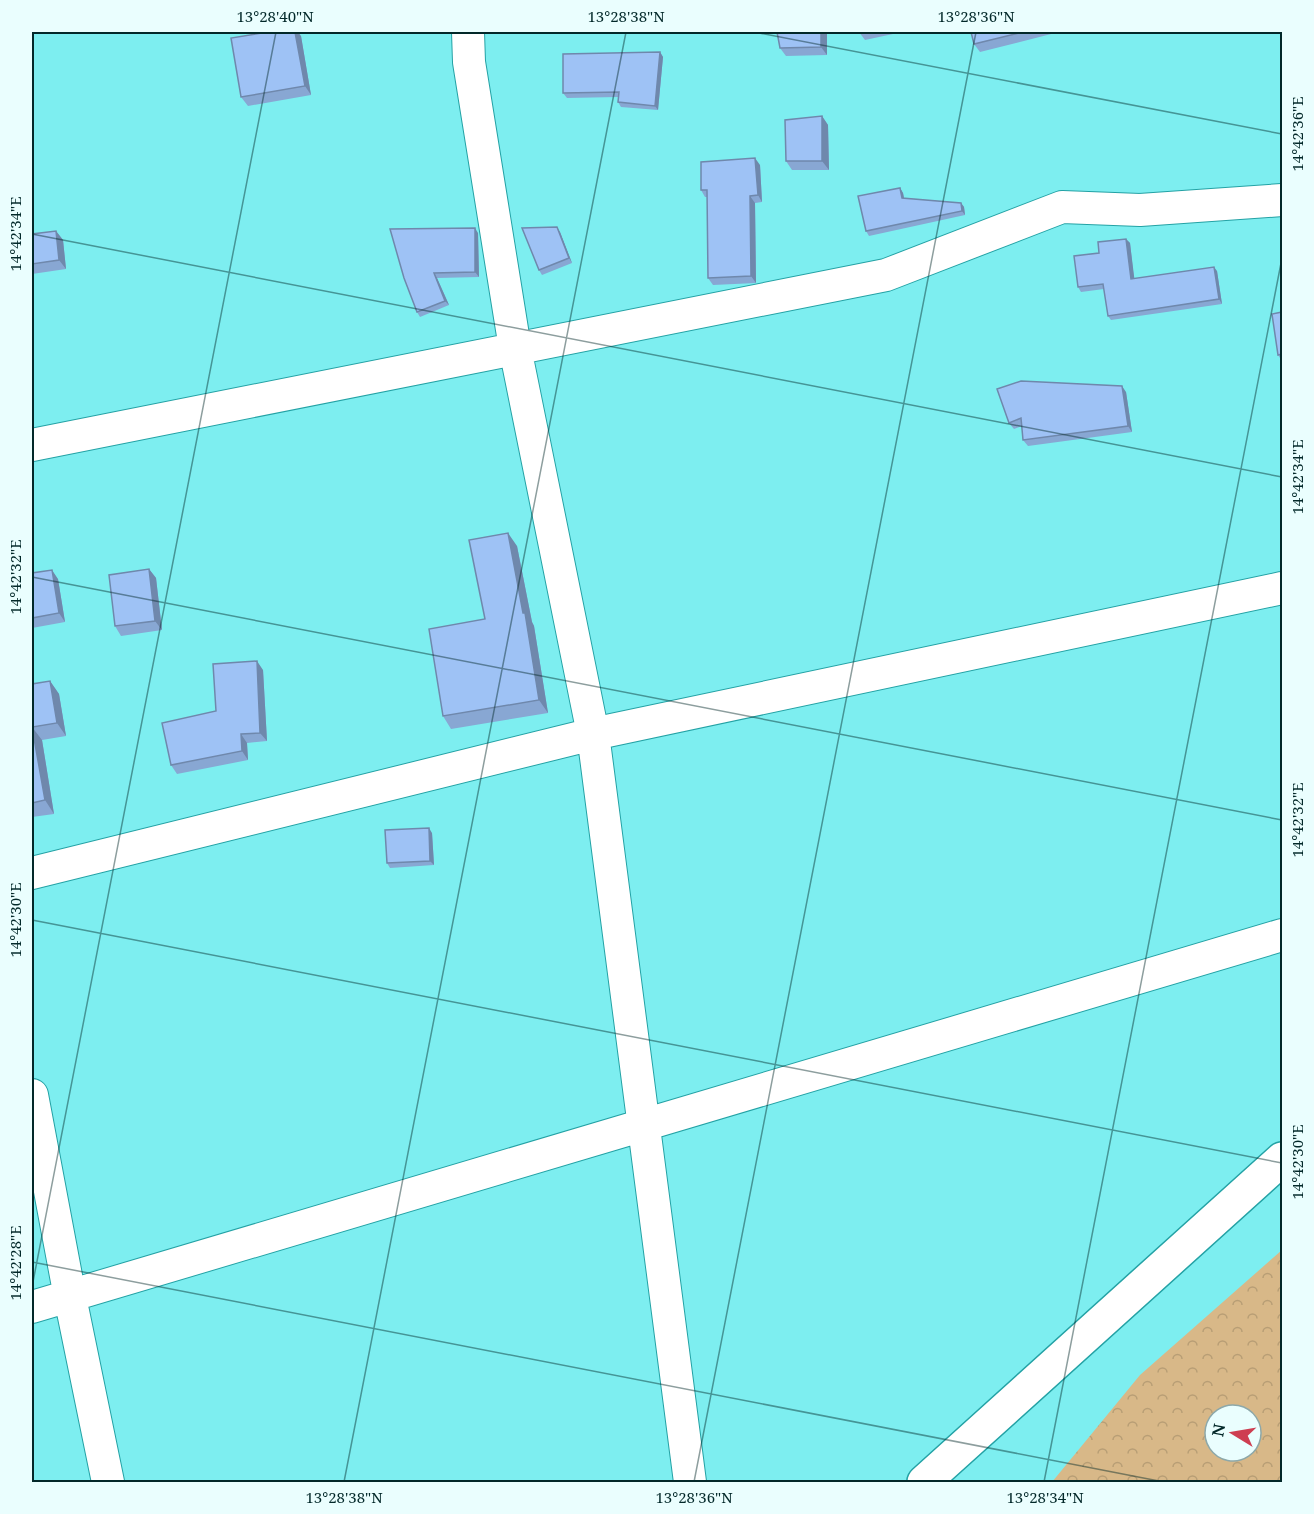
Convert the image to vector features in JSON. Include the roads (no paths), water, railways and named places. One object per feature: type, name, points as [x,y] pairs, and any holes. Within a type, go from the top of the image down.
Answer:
[{"type":"main road","points":[[924,1482],[1282,1159]]},
{"type":"street","points":[[468,32],[469,62],[515,348],[593,734],[690,1482]]},
{"type":"street","points":[[32,445],[886,275],[1062,207],[1140,210],[1282,200]]},
{"type":"street","points":[[32,873],[593,734],[1282,588]]},
{"type":"street","points":[[32,1307],[1282,935]]},
{"type":"street","points":[[32,1095],[108,1482]]}]
